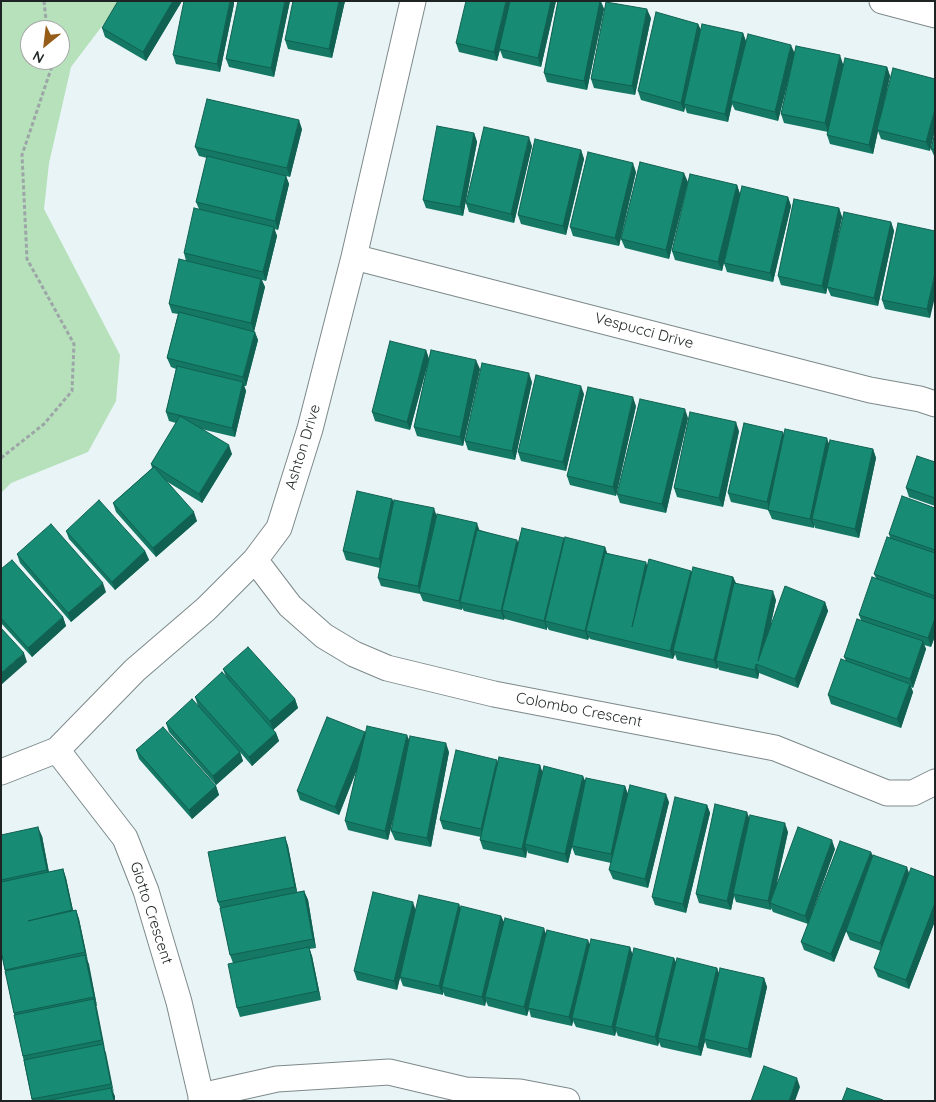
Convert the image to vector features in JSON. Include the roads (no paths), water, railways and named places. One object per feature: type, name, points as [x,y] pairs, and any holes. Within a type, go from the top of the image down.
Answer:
[{"type":"street","name":"Ashton Drive","points":[[1,772],[57,750],[135,670],[206,609],[255,560],[279,528],[310,429],[354,257],[413,1]]},
{"type":"street","points":[[882,1],[935,15]]},
{"type":"street","name":"Vespucci Drive","points":[[354,257],[870,390],[920,399],[935,404]]},
{"type":"street","name":"Colombo Crescent","points":[[255,560],[290,606],[324,636],[354,654],[387,668],[494,694],[775,748],[887,793],[912,793],[935,782]]},
{"type":"street","name":"Giotto Crescent","points":[[57,750],[125,838],[146,891],[179,1002],[201,1099],[277,1079],[389,1072],[465,1090],[520,1092],[567,1101]]}]
